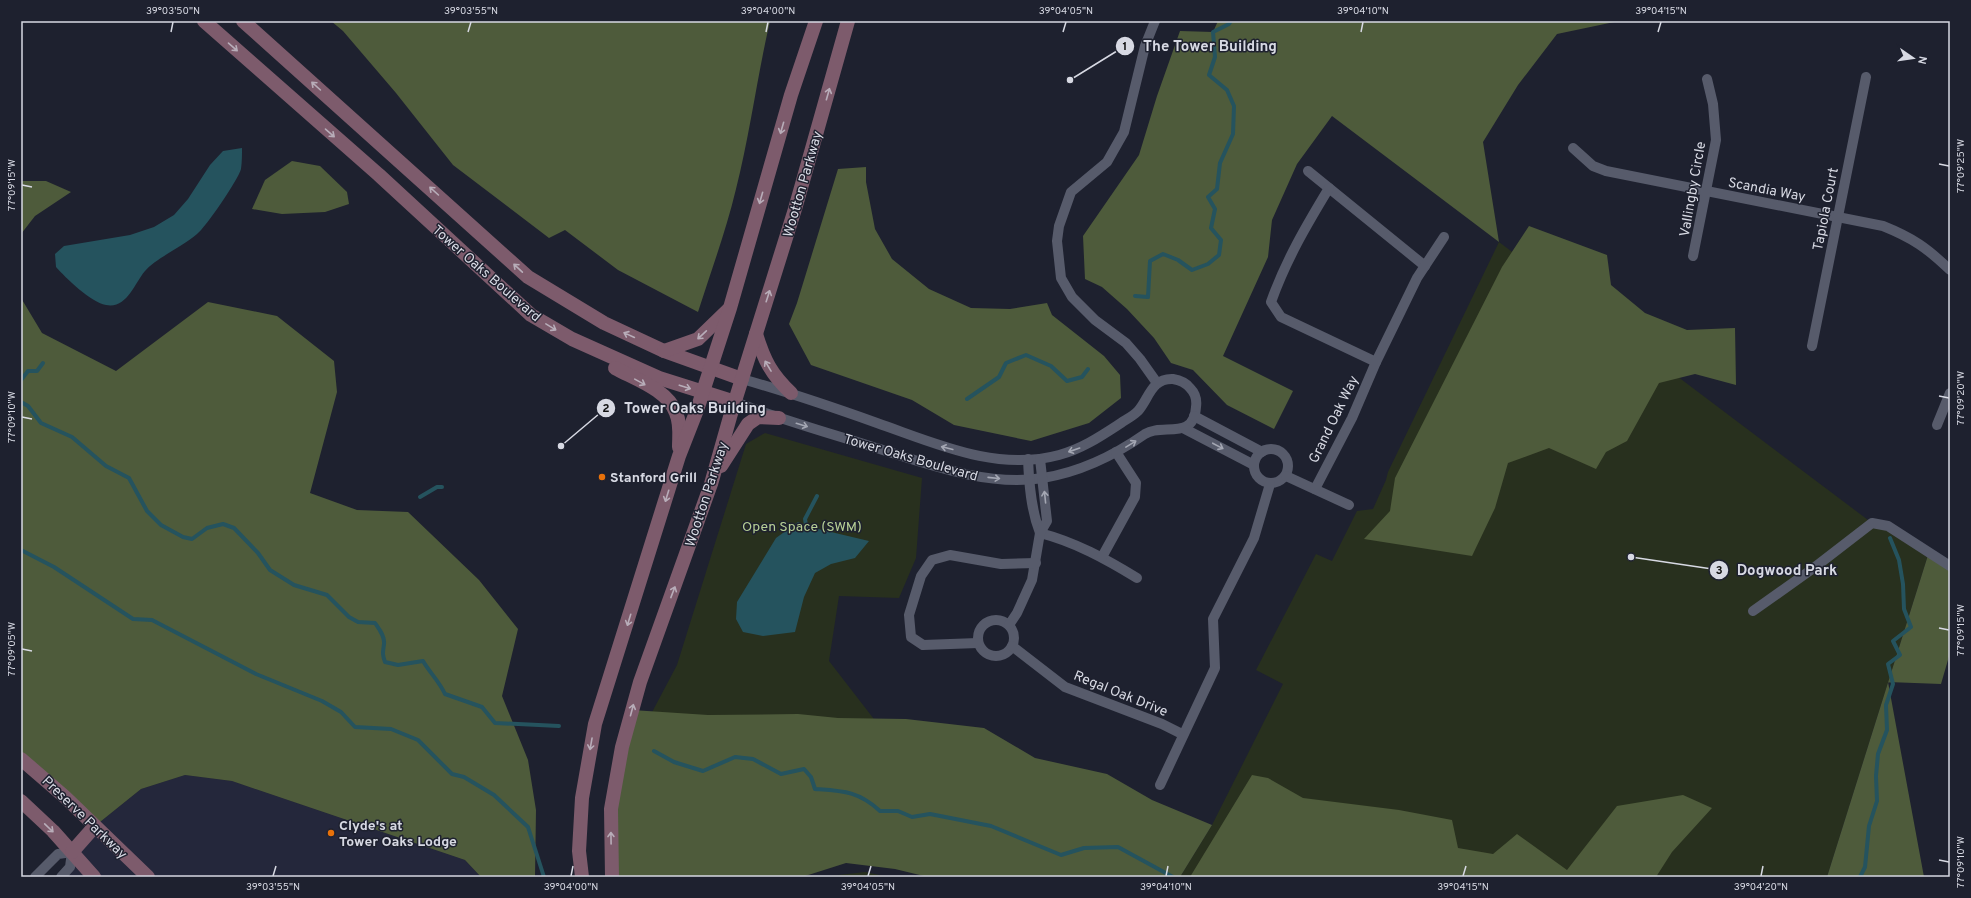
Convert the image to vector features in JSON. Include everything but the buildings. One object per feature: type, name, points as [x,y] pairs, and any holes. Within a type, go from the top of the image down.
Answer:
[{"type":"main road","name":"Tower Oaks Boulevard","points":[[204,21],[378,175],[531,315],[572,339],[658,378],[702,393],[735,402]]},
{"type":"main road","name":"Tower Oaks Boulevard","points":[[243,21],[528,277],[604,323],[664,351],[742,379]]},
{"type":"main road","points":[[582,877],[579,851],[582,798],[595,724],[679,456],[702,393],[730,308],[791,95],[816,21]]},
{"type":"main road","name":"Wootton Parkway","points":[[612,877],[611,809],[622,747],[640,682],[711,484],[795,209],[848,21]]},
{"type":"main road","points":[[664,351],[695,341],[730,308]]},
{"type":"main road","points":[[756,334],[762,357],[776,378],[791,393]]},
{"type":"main road","points":[[572,339],[665,398],[676,412],[679,422],[679,456]]},
{"type":"main road","points":[[711,484],[748,424],[758,417],[779,418]]},
{"type":"main road","name":"Preserve Parkway","points":[[21,759],[44,778],[148,877]]},
{"type":"main road","points":[[21,801],[72,852],[94,877]]},
{"type":"main road","points":[[72,852],[95,826]]},
{"type":"street","points":[[1155,21],[1145,46],[1124,132],[1107,162],[1071,192],[1059,226],[1057,241],[1061,278],[1072,297],[1095,320],[1126,344],[1140,358],[1157,383],[1173,379],[1188,386],[1193,392],[1196,400],[1194,416],[1183,428],[1254,465]]},
{"type":"street","name":"Tapiola Court","points":[[1812,346],[1866,77]]},
{"type":"street","name":"Vallingby Circle","points":[[1693,256],[1716,140],[1713,104],[1708,78]]},
{"type":"street","name":"Scandia Way","points":[[1573,148],[1593,166],[1606,171],[1883,226],[1906,235],[1929,250],[1950,270]]},
{"type":"street","points":[[1308,171],[1425,266]]},
{"type":"street","points":[[1329,188],[1296,244],[1284,268],[1271,302],[1281,317],[1376,362]]},
{"type":"street","name":"Grand Oak Way","points":[[1315,489],[1352,418],[1376,362],[1425,266],[1444,237]]},
{"type":"street","name":"Tower Oaks Boulevard","points":[[742,379],[791,393],[905,432],[935,445],[1004,461],[1040,459],[1058,455],[1084,446],[1136,413],[1146,401],[1152,388],[1157,383]]},
{"type":"street","points":[[1937,425],[1950,394]]},
{"type":"street","name":"Tower Oaks Boulevard","points":[[735,402],[779,418],[976,477],[1005,480],[1043,478],[1077,470],[1132,444],[1148,432],[1161,429],[1176,430],[1183,428]]},
{"type":"street","points":[[1194,416],[1262,452]]},
{"type":"street","points":[[1273,449],[1284,455],[1288,462],[1286,476],[1279,482],[1270,484],[1258,477],[1254,465],[1258,456],[1262,452],[1273,449]]},
{"type":"street","points":[[1102,557],[1135,497],[1136,483],[1116,452]]},
{"type":"street","points":[[1028,459],[1028,479],[1035,521],[1040,533]]},
{"type":"street","points":[[1009,625],[1018,613],[1032,580],[1040,533],[1047,521],[1040,459]]},
{"type":"street","points":[[1286,476],[1349,505]]},
{"type":"street","points":[[1160,785],[1182,734],[1195,713],[1215,668],[1212,619],[1254,538],[1270,484]]},
{"type":"street","points":[[1753,611],[1815,567],[1872,523],[1888,526],[1950,566]]},
{"type":"street","points":[[1040,533],[1056,537],[1102,557],[1136,578]]},
{"type":"street","points":[[978,643],[923,645],[911,637],[909,615],[921,576],[932,560],[950,555],[1001,564],[1036,563]]},
{"type":"street","points":[[996,619],[1009,625],[1013,631],[1014,638],[1012,646],[1006,653],[995,656],[985,652],[978,643],[980,629],[985,623],[996,619]]},
{"type":"street","name":"Regal Oak Drive","points":[[1012,646],[1065,687],[1162,724],[1182,734]]},
{"type":"street","points":[[36,877],[58,854],[72,852],[70,867],[61,877]]},
{"type":"shaded area","points":[[242,148],[242,161],[239,175],[201,230],[191,239],[150,266],[125,299],[119,303],[106,305],[86,295],[56,267],[55,254],[64,246],[130,235],[154,227],[174,215],[188,199],[210,165],[223,151]]},
{"type":"shaded area","points":[[798,522],[810,527],[869,541],[855,558],[831,564],[815,573],[804,597],[795,632],[763,636],[743,632],[736,619],[737,602],[776,538]]},
{"type":"shaded area","points":[[185,775],[232,781],[465,860],[481,877],[61,877],[95,826],[141,789]]},
{"type":"green space","points":[[331,21],[770,21],[736,189],[723,236],[698,312],[618,270],[565,230],[549,238],[453,165],[396,93],[343,31]]},
{"type":"green space","points":[[1218,21],[1619,21],[1557,34],[1518,85],[1483,142],[1499,242],[1332,116],[1297,164],[1272,220],[1268,257],[1223,356],[1293,391],[1274,429],[1227,405],[1193,370],[1171,363],[1154,338],[1127,309],[1102,287],[1085,279],[1083,236],[1139,155],[1157,96],[1180,31],[1213,32]]},
{"type":"green space","points":[[292,161],[320,166],[347,192],[349,204],[325,212],[282,214],[252,209],[265,180]]},
{"type":"green space","points":[[866,167],[866,182],[875,229],[892,259],[929,289],[971,308],[1010,309],[1047,303],[1052,315],[1104,356],[1120,375],[1121,398],[1089,423],[1031,441],[954,425],[912,400],[811,365],[789,324],[797,303],[838,169]]},
{"type":"green space","points":[[21,181],[46,181],[71,192],[35,216],[21,234]]},
{"type":"green space","points":[[1529,226],[1607,255],[1611,285],[1645,313],[1687,330],[1735,328],[1736,385],[1695,374],[1659,383],[1627,441],[1606,452],[1596,469],[1549,448],[1508,463],[1495,508],[1472,556],[1364,539],[1390,511],[1395,478],[1502,267]]},
{"type":"green space","points":[[1499,242],[1872,523],[1929,552],[1827,877],[1180,877],[1212,825],[1283,684],[1256,670],[1316,554],[1332,561],[1357,511],[1373,509],[1388,472]]},
{"type":"green space","points":[[21,298],[42,333],[116,371],[208,302],[277,316],[334,361],[337,392],[310,493],[357,510],[408,512],[479,580],[518,629],[502,696],[528,760],[536,810],[535,877],[481,877],[465,860],[232,781],[185,775],[141,789],[95,826],[21,759]]},
{"type":"green space","name":"Open Space (SWM)","points":[[765,433],[922,478],[916,558],[899,598],[839,596],[829,661],[877,723],[650,716],[677,665],[746,444]]},
{"type":"green space","points":[[1929,552],[1950,566],[1950,653],[1941,684],[1888,682]]},
{"type":"green space","points":[[1888,682],[1924,877],[1827,877]]},
{"type":"green space","points":[[632,710],[708,715],[798,714],[838,718],[906,719],[984,728],[1035,758],[1107,774],[1152,800],[1212,825],[1180,877],[928,877],[895,869],[846,863],[802,877],[612,877],[611,809]]},
{"type":"green space","points":[[1252,775],[1268,778],[1303,798],[1399,810],[1452,820],[1458,848],[1493,854],[1517,834],[1567,870],[1617,806],[1683,795],[1712,808],[1672,852],[1656,877],[1190,877]]},
{"type":"green space","points":[[865,872],[889,877],[821,877]]},
{"type":"waterway","points":[[1135,296],[1148,297],[1150,261],[1163,254],[1178,260],[1192,270],[1208,264],[1219,255],[1221,240],[1211,228],[1215,209],[1208,197],[1217,189],[1220,163],[1233,134],[1234,106],[1227,90],[1209,75],[1215,57],[1213,32],[1229,24],[1231,21]]},
{"type":"waterway","points":[[967,399],[999,377],[1006,363],[1026,355],[1051,366],[1067,381],[1082,377],[1088,369]]},
{"type":"waterway","points":[[21,380],[28,371],[37,371],[43,363]]},
{"type":"waterway","points":[[21,402],[28,406],[41,423],[72,437],[106,466],[129,478],[147,511],[161,525],[183,537],[192,539],[207,528],[223,524],[234,528],[258,553],[270,570],[294,585],[327,595],[349,617],[358,622],[375,623],[384,638],[383,655],[385,662],[398,665],[423,661],[445,694],[482,707],[495,723],[559,726]]},
{"type":"waterway","points":[[420,497],[437,487],[442,487]]},
{"type":"waterway","points":[[806,525],[805,519],[817,496]]},
{"type":"waterway","points":[[1860,877],[1865,867],[1869,826],[1877,801],[1876,776],[1878,754],[1887,730],[1886,705],[1893,684],[1888,664],[1900,655],[1893,641],[1911,627],[1904,609],[1903,584],[1899,560],[1890,538]]},
{"type":"waterway","points":[[21,550],[54,567],[133,619],[152,620],[256,674],[322,701],[341,712],[355,727],[391,729],[418,740],[452,774],[464,777],[494,795],[528,827],[544,877]]},
{"type":"waterway","points":[[654,751],[674,762],[703,771],[735,757],[753,759],[781,774],[804,769],[811,777],[815,789],[850,793],[864,799],[880,811],[898,811],[912,817],[930,814],[991,826],[1061,855],[1084,848],[1118,847],[1173,877]]},
{"type":"place","name":"The Tower Building","points":[[1070,80]]},
{"type":"place","name":"Tower Oaks Building","points":[[561,446]]},
{"type":"place","name":"Stanford Grill","points":[[602,477]]},
{"type":"place","name":"Dogwood Park","points":[[1631,557]]},
{"type":"place","name":"Clyde's at Tower Oaks Lodge","points":[[331,833]]}]
